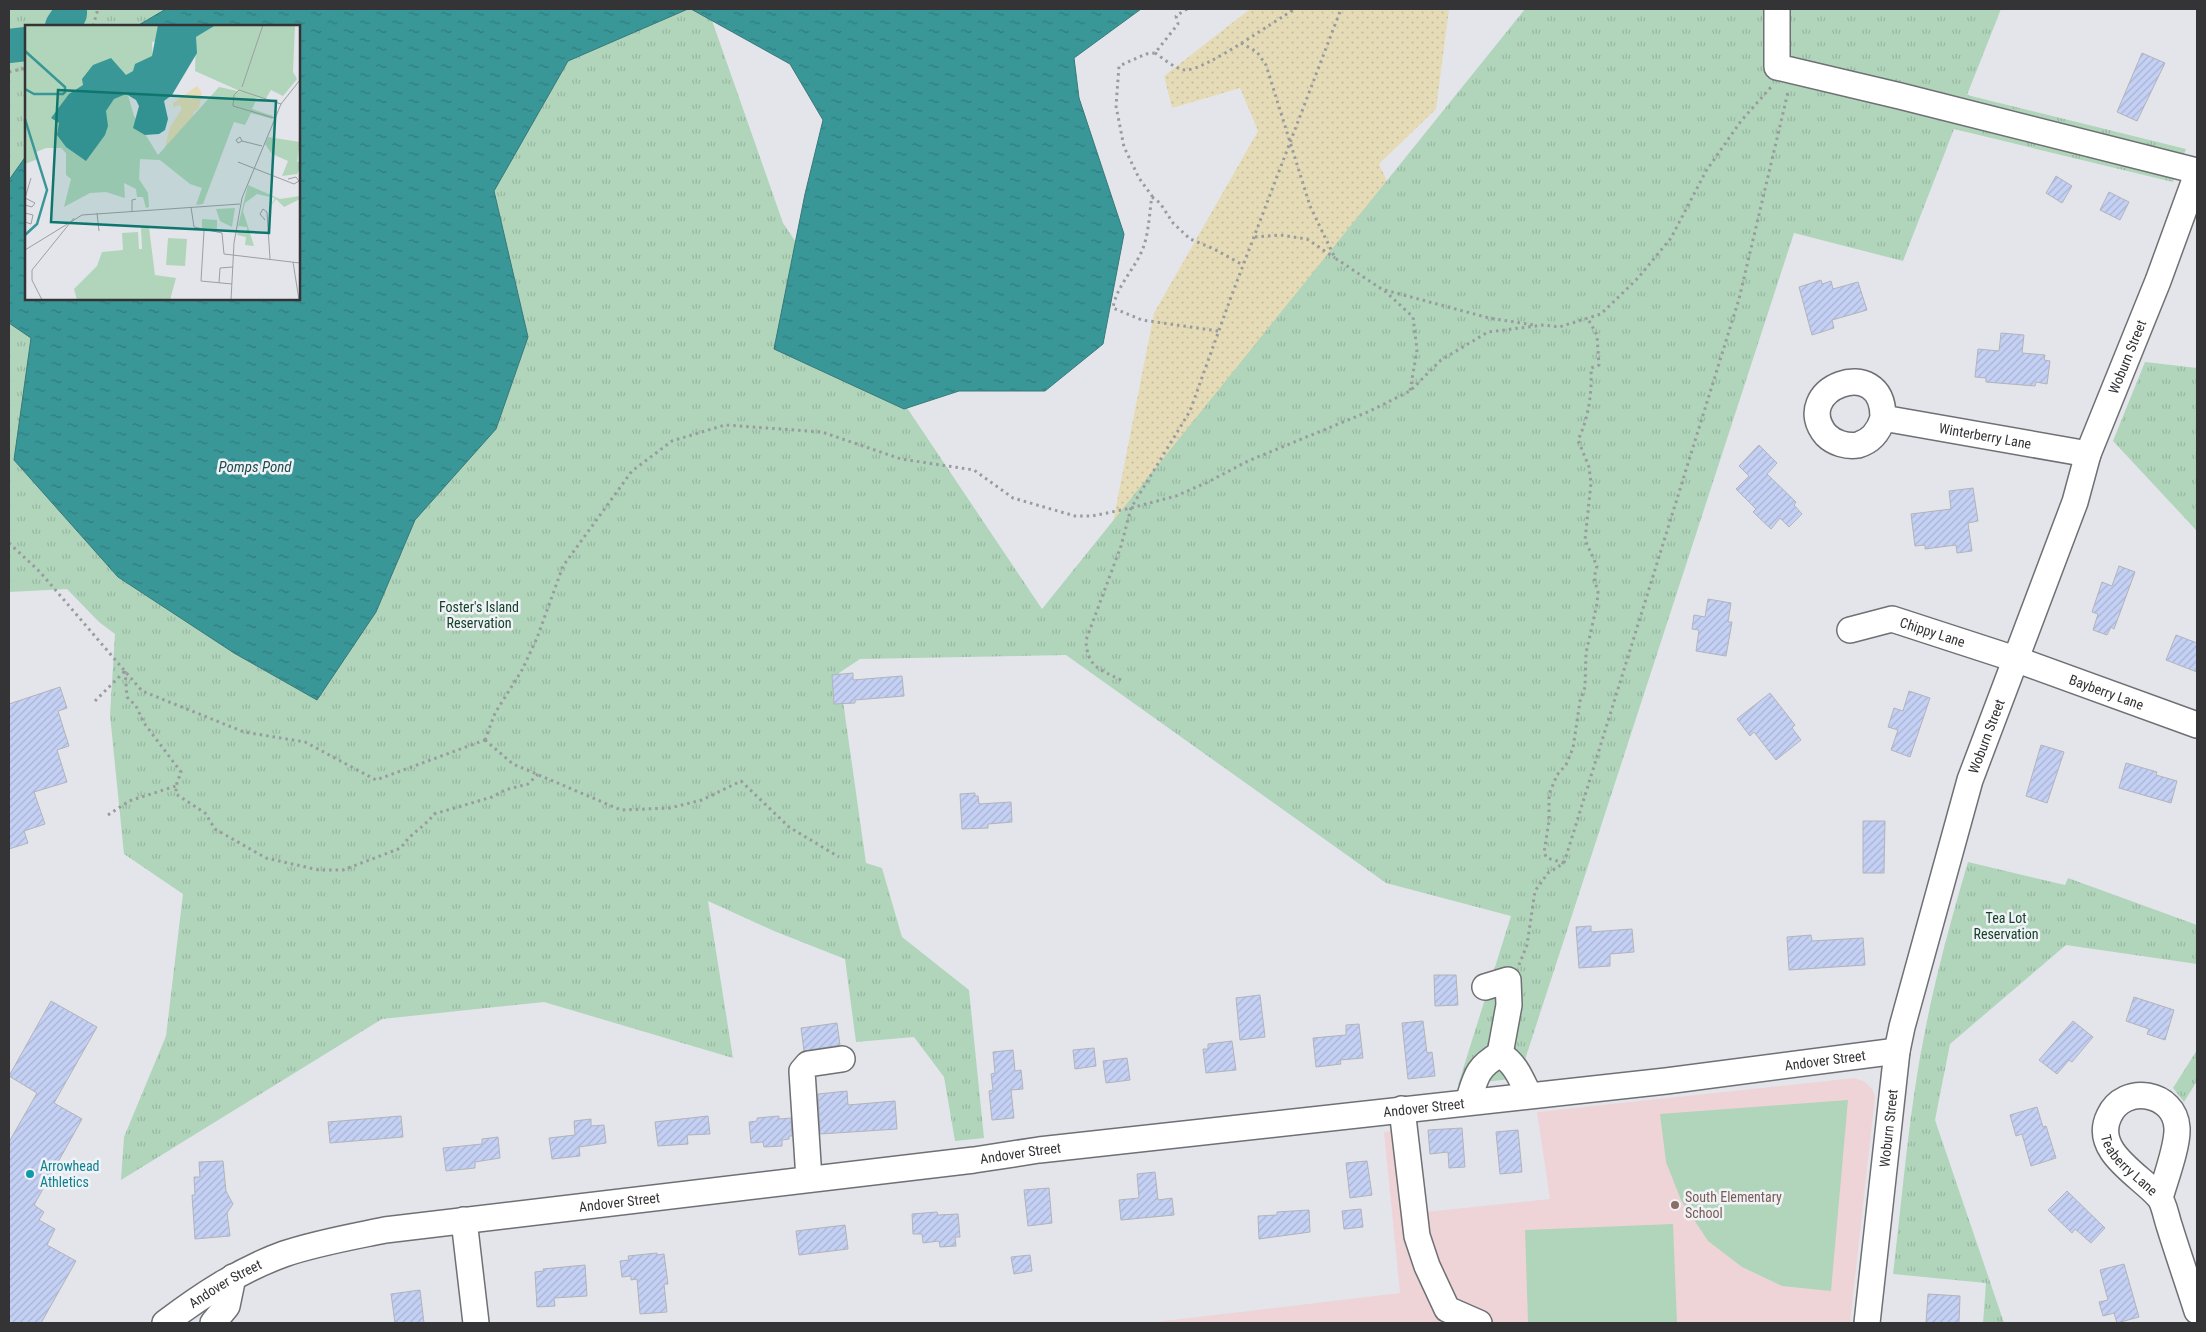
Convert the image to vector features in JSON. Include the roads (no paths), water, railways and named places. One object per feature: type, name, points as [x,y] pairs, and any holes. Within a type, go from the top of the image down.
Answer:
[{"type":"street","points":[[1777,9],[1783,77],[1900,96],[2197,172]]},
{"type":"street","name":"Woburn Street","points":[[1867,1323],[1897,1051],[1909,998],[1970,780],[2074,502],[2088,454],[2158,281],[2197,172]]},
{"type":"street","name":"Winterberry Lane","points":[[1883,418],[2088,454]]},
{"type":"street","name":"Chippy Lane","points":[[1850,630],[1892,620],[2015,659]]},
{"type":"street","name":"Bayberry Lane","points":[[2015,659],[2197,726]]},
{"type":"street","points":[[1497,985],[1509,1005],[1500,1054]]},
{"type":"street","name":"Andover Street","points":[[165,1323],[197,1299],[233,1277],[285,1254],[385,1230],[974,1160],[1039,1150],[1666,1081],[1897,1051]]},
{"type":"street","points":[[1500,1054],[1510,1060],[1515,1067],[1529,1095]]},
{"type":"street","points":[[1468,1102],[1475,1078],[1484,1063],[1500,1054]]},
{"type":"street","points":[[808,1179],[802,1071],[808,1064],[842,1059]]},
{"type":"street","points":[[1402,1109],[1417,1236],[1427,1266],[1447,1309],[1479,1323]]},
{"type":"street","name":"Teaberry Lane","points":[[2160,1198],[2197,1312]]},
{"type":"street","points":[[464,1220],[476,1323]]},
{"type":"street","points":[[213,1323],[226,1306],[233,1277]]},
{"type":"water","name":"Pomps Pond","points":[[166,9],[688,9],[568,61],[494,191],[528,337],[496,429],[415,520],[376,612],[317,700],[234,653],[118,577],[14,460],[31,338],[9,323],[9,180],[25,157],[25,300],[300,300],[300,25],[139,25]]},
{"type":"water","points":[[691,9],[1141,9],[1074,58],[1079,98],[1124,234],[1103,344],[1045,391],[959,391],[904,409],[774,349],[805,194],[823,120],[790,64]]},
{"type":"waterway","points":[[63,25],[70,14],[70,9]]},
{"type":"waterway","points":[[9,46],[25,44]]},
{"type":"place","name":"Arrowhead Athletics","points":[[30,1174]]},
{"type":"place","name":"South Elementary School","points":[[1675,1205]]},
{"type":"park label","name":"Foster's Island Reservation","points":[[479,616]]},
{"type":"park label","name":"Tea Lot Reservation","points":[[2006,926]]}]
